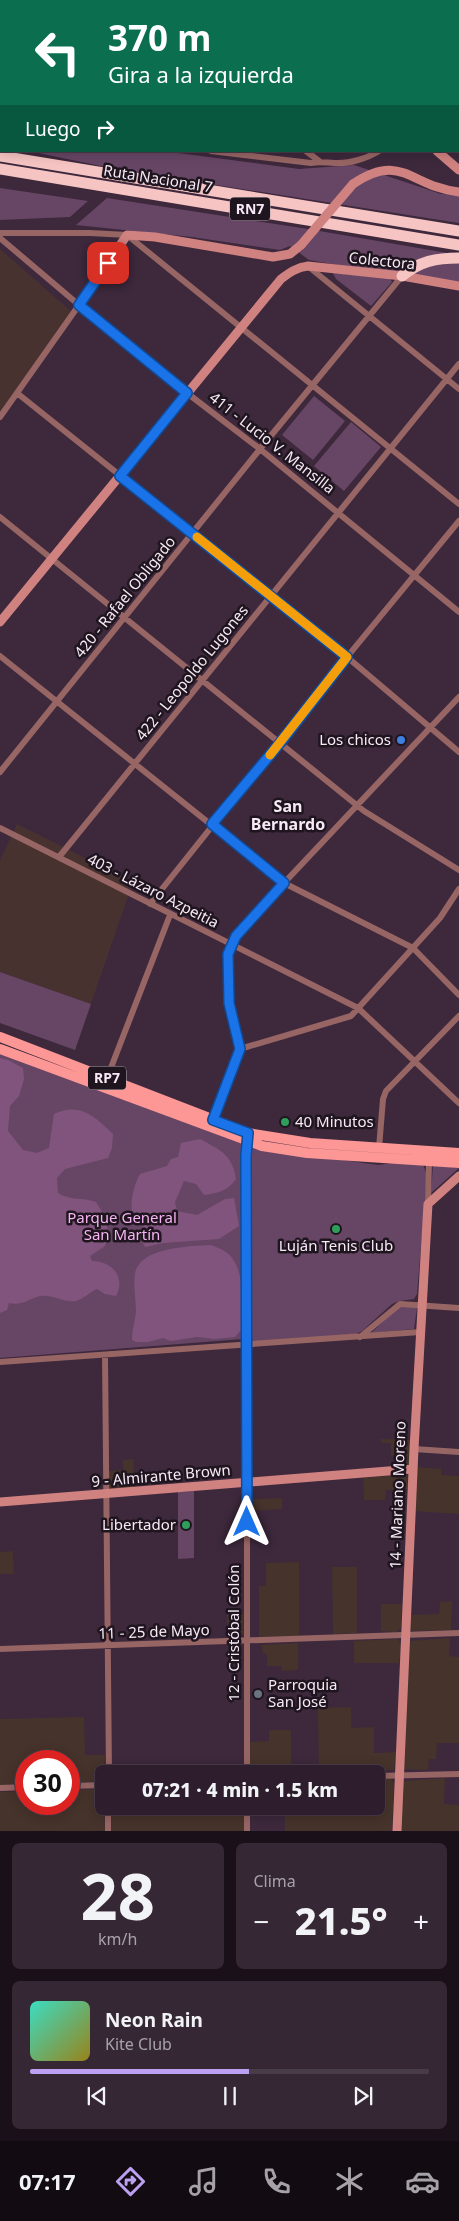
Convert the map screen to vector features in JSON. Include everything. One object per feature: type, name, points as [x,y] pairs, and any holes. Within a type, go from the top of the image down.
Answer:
[{"type":"highway","points":[[18,152],[79,168]]},
{"type":"highway","name":"Ruta Nacional 7","points":[[0,156],[459,231]]},
{"type":"highway","name":"Ruta Nacional 7","points":[[0,171],[40,176],[459,246]]},
{"type":"highway","points":[[402,276],[422,262],[442,258],[459,258]]},
{"type":"main road","name":"RP7","points":[[0,1037],[107,1078],[212,1124]]},
{"type":"main road","name":"RP7","points":[[0,1049],[248,1137],[262,1146],[307,1153],[459,1164]]},
{"type":"main road","name":"RP7","points":[[248,1137],[459,1153]]},
{"type":"street","points":[[219,152],[311,163],[319,161],[337,164],[359,159],[376,152]]},
{"type":"street","points":[[307,152],[319,161]]},
{"type":"street","points":[[438,152],[459,170]]},
{"type":"street","points":[[0,233],[90,233],[155,237],[273,257],[290,254],[301,245],[352,184],[379,169],[395,169],[443,189],[459,192]]},
{"type":"street","points":[[0,417],[127,235]]},
{"type":"street","points":[[127,235],[459,504]]},
{"type":"street","name":"411 - Lucio V. Mansilla","points":[[0,238],[79,305],[187,393],[260,449],[459,612]]},
{"type":"street","points":[[0,622],[281,279],[305,267],[459,389]]},
{"type":"street","name":"Colectora","points":[[305,267],[402,276],[459,286]]},
{"type":"street","name":"420 - Rafael Obligado","points":[[0,772],[402,276]]},
{"type":"street","name":"422 - Leopoldo Lugones","points":[[58,857],[459,364]]},
{"type":"street","points":[[17,393],[347,657],[459,752]]},
{"type":"street","points":[[0,517],[357,805],[459,870]]},
{"type":"street","points":[[150,904],[212,824],[280,743],[347,657],[459,521]]},
{"type":"street","points":[[0,656],[284,883],[413,948],[459,995]]},
{"type":"street","points":[[212,1124],[240,1049],[229,1003],[227,964],[231,945],[236,936],[459,698]]},
{"type":"street","name":"403 - Lázaro Azpeitia","points":[[0,828],[358,1008],[459,1103]]},
{"type":"street","points":[[240,1049],[345,1019],[358,1008],[440,918],[459,889]]},
{"type":"street","points":[[107,1078],[170,915]]},
{"type":"street","points":[[379,1148],[383,1099],[386,1091],[459,1016]]},
{"type":"street","name":"12 - Cristóbal Colón","points":[[247,1765],[248,1137]]},
{"type":"street","name":"14 - Mariano Moreno","points":[[397,1831],[429,1161]]},
{"type":"street","points":[[428,1204],[459,1176]]},
{"type":"street","points":[[360,1338],[400,1304],[459,1308]]},
{"type":"street","points":[[0,1362],[360,1338],[420,1332]]},
{"type":"street","points":[[105,1355],[109,1765]]},
{"type":"street","points":[[414,1449],[459,1452]]},
{"type":"street","name":"9 - Almirante Brown","points":[[0,1502],[413,1469]]},
{"type":"street","name":"11 - 25 de Mayo","points":[[0,1649],[247,1642],[459,1633]]},
{"type":"street","points":[[385,1776],[459,1774]]},
{"type":"street","points":[[80,1786],[95,1785]]},
{"type":"street","points":[[0,1788],[15,1787]]},
{"type":"street","points":[[108,1815],[108,1831]]},
{"type":"street","points":[[247,1815],[247,1831]]},
{"type":"shaded area","points":[[0,249],[72,312],[0,412]]},
{"type":"shaded area","points":[[17,824],[133,882],[91,1004],[0,972],[0,860]]},
{"type":"shaded area","points":[[0,1058],[23,1068],[24,1079],[19,1096],[10,1106],[8,1131],[23,1150],[37,1153],[49,1148],[54,1114],[63,1111],[79,1110],[86,1113],[113,1134],[112,1148],[108,1158],[65,1169],[57,1178],[58,1193],[67,1197],[96,1202],[103,1213],[107,1227],[105,1246],[90,1256],[92,1261],[106,1264],[115,1271],[119,1283],[116,1296],[105,1294],[97,1289],[76,1301],[40,1296],[22,1303],[9,1303],[7,1310],[0,1313]]},
{"type":"shaded area","points":[[200,1139],[219,1150],[228,1158],[232,1164],[236,1179],[222,1191],[204,1195],[196,1184],[184,1181],[175,1202],[177,1211],[197,1215],[225,1199],[234,1198],[239,1226],[219,1239],[163,1243],[145,1247],[142,1241],[146,1230],[135,1220],[132,1213],[132,1196],[140,1174],[167,1166],[171,1159],[178,1157],[181,1143]]},
{"type":"shaded area","points":[[211,1245],[226,1252],[233,1259],[237,1267],[242,1288],[242,1329],[235,1337],[214,1339],[197,1337],[171,1341],[163,1338],[148,1342],[132,1340],[136,1312],[134,1278],[139,1264],[156,1253],[167,1250],[179,1247]]},
{"type":"shaded area","points":[[381,1439],[411,1440],[409,1465],[399,1468],[400,1455],[391,1455],[391,1443],[381,1443]]},
{"type":"shaded area","points":[[134,1459],[133,1488],[111,1489],[109,1486],[109,1471],[123,1470],[123,1460]]},
{"type":"shaded area","points":[[416,1467],[441,1469],[441,1475],[459,1476],[459,1514],[414,1511]]},
{"type":"shaded area","points":[[404,1474],[407,1476],[408,1489],[386,1490],[385,1500],[364,1500],[363,1478]]},
{"type":"shaded area","points":[[252,1485],[253,1499],[282,1498],[282,1509],[248,1511],[249,1488]]},
{"type":"shaded area","points":[[13,1551],[14,1574],[0,1574],[0,1552]]},
{"type":"shaded area","points":[[299,1562],[299,1636],[259,1637],[259,1586],[266,1586],[266,1563]]},
{"type":"shaded area","points":[[332,1567],[357,1567],[357,1633],[333,1634]]},
{"type":"shaded area","points":[[452,1601],[451,1630],[412,1631],[410,1615],[439,1614],[440,1602]]},
{"type":"shaded area","points":[[381,1604],[402,1604],[401,1627],[396,1632],[381,1631]]},
{"type":"shaded area","points":[[227,1614],[243,1614],[243,1634],[239,1638],[227,1639]]},
{"type":"shaded area","points":[[450,1638],[449,1656],[459,1657],[459,1743],[437,1743],[436,1759],[429,1759],[428,1770],[404,1769],[409,1641]]},
{"type":"shaded area","points":[[398,1639],[401,1645],[399,1663],[354,1663],[354,1641]]},
{"type":"shaded area","points":[[298,1643],[298,1670],[282,1671],[281,1666],[267,1666],[267,1654],[263,1654],[262,1645]]},
{"type":"shaded area","points":[[351,1707],[351,1728],[374,1727],[374,1753],[396,1752],[394,1770],[385,1770],[385,1765],[319,1765],[318,1708]]},
{"type":"shaded area","points":[[84,1717],[85,1755],[105,1755],[104,1765],[95,1765],[95,1781],[80,1782],[80,1750],[15,1750],[15,1784],[0,1785],[0,1719]]},
{"type":"shaded area","points":[[269,1730],[291,1730],[291,1765],[250,1765],[249,1742],[269,1741]]},
{"type":"shaded area","points":[[385,1778],[390,1778],[394,1783],[392,1831],[285,1831],[285,1816],[249,1816],[385,1815]]},
{"type":"shaded area","points":[[445,1778],[444,1804],[459,1805],[459,1831],[399,1831],[403,1781]]},
{"type":"shaded area","points":[[95,1789],[95,1815],[105,1815],[105,1831],[0,1831],[0,1792],[15,1791],[15,1815],[80,1815],[80,1790]]},
{"type":"shaded area","points":[[111,1815],[244,1815],[244,1831],[111,1831]]},
{"type":"green space","points":[[34,152],[171,152],[299,169],[354,165],[441,194],[459,195],[459,223],[115,169]]},
{"type":"green space","points":[[0,188],[88,201],[70,217],[0,220]]},
{"type":"green space","points":[[107,198],[308,229],[459,255],[459,286],[309,260],[290,246],[280,250],[192,237],[76,225]]},
{"type":"green space","points":[[333,273],[390,278],[392,282],[371,306],[336,279]]},
{"type":"green space","points":[[314,396],[345,421],[313,460],[282,435]]},
{"type":"green space","points":[[351,422],[381,447],[344,491],[314,466]]},
{"type":"green space","points":[[0,972],[91,1004],[75,1050],[0,1023]]},
{"type":"green space","name":"Parque General San Martín","points":[[0,1052],[241,1143],[243,1339],[0,1358]]},
{"type":"green space","name":"Luján Tenis Club","points":[[251,1147],[378,1165],[408,1161],[423,1164],[427,1176],[417,1294],[414,1299],[392,1304],[362,1331],[356,1334],[255,1342],[251,1340]]},
{"type":"green space","points":[[433,1165],[459,1168],[431,1193]]},
{"type":"green space","points":[[400,1306],[417,1308],[414,1329],[371,1333]]},
{"type":"green space","name":"Libertador","points":[[194,1491],[194,1558],[178,1559],[178,1492]]},
{"type":"slow traffic","points":[[197,537],[347,657],[270,755]]},
{"type":"place","name":"Los chicos","points":[[401,740]]},
{"type":"place","name":"40 Minutos","points":[[285,1122]]},
{"type":"place","name":"Luján Tenis Club","points":[[336,1229]]},
{"type":"place","name":"Libertador","points":[[186,1525]]},
{"type":"place","name":"Parroquia San José","points":[[258,1694]]},
{"type":"district","name":"San Bernardo","points":[[288,815]]},
{"type":"route","points":[[108,263],[79,305],[187,393],[120,476],[347,657],[280,743],[212,824],[284,883],[236,936],[228,954],[229,1003],[240,1049],[213,1120],[248,1133],[246,1155],[247,1522]]}]
